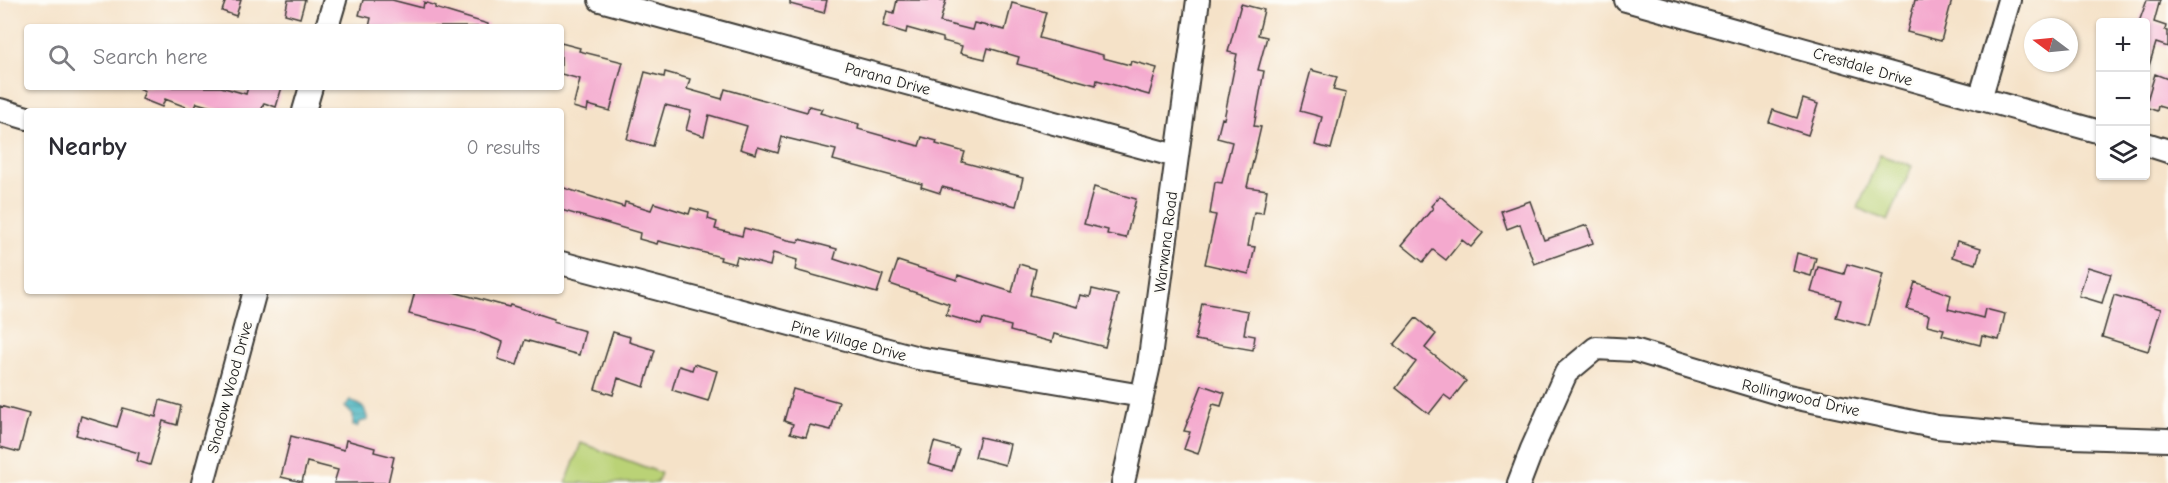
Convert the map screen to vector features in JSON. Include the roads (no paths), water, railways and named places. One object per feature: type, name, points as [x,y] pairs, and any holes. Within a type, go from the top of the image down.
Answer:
[{"type":"street","points":[[328,24],[335,0]]},
{"type":"street","name":"Parana Drive","points":[[600,0],[1176,156]]},
{"type":"street","name":"Warwana Road","points":[[1123,483],[1149,365],[1198,0]]},
{"type":"street","name":"Crestdale Drive","points":[[1626,0],[2096,131]]},
{"type":"street","points":[[1980,99],[2009,0]]},
{"type":"street","points":[[305,108],[310,90]]},
{"type":"street","points":[[0,110],[24,117]]},
{"type":"street","points":[[2150,146],[2168,151]]},
{"type":"street","name":"Pine Village Drive","points":[[564,264],[918,358],[1142,396]]},
{"type":"street","name":"Shadow Wood Drive","points":[[203,483],[254,294]]},
{"type":"street","name":"Rollingwood Drive","points":[[1519,483],[1566,373],[1596,348],[1634,350],[1788,396],[1937,427],[2040,436],[2168,440]]},
{"type":"water","points":[[350,400],[364,408],[368,420],[360,422],[357,427],[353,426],[353,415],[345,407]]}]
